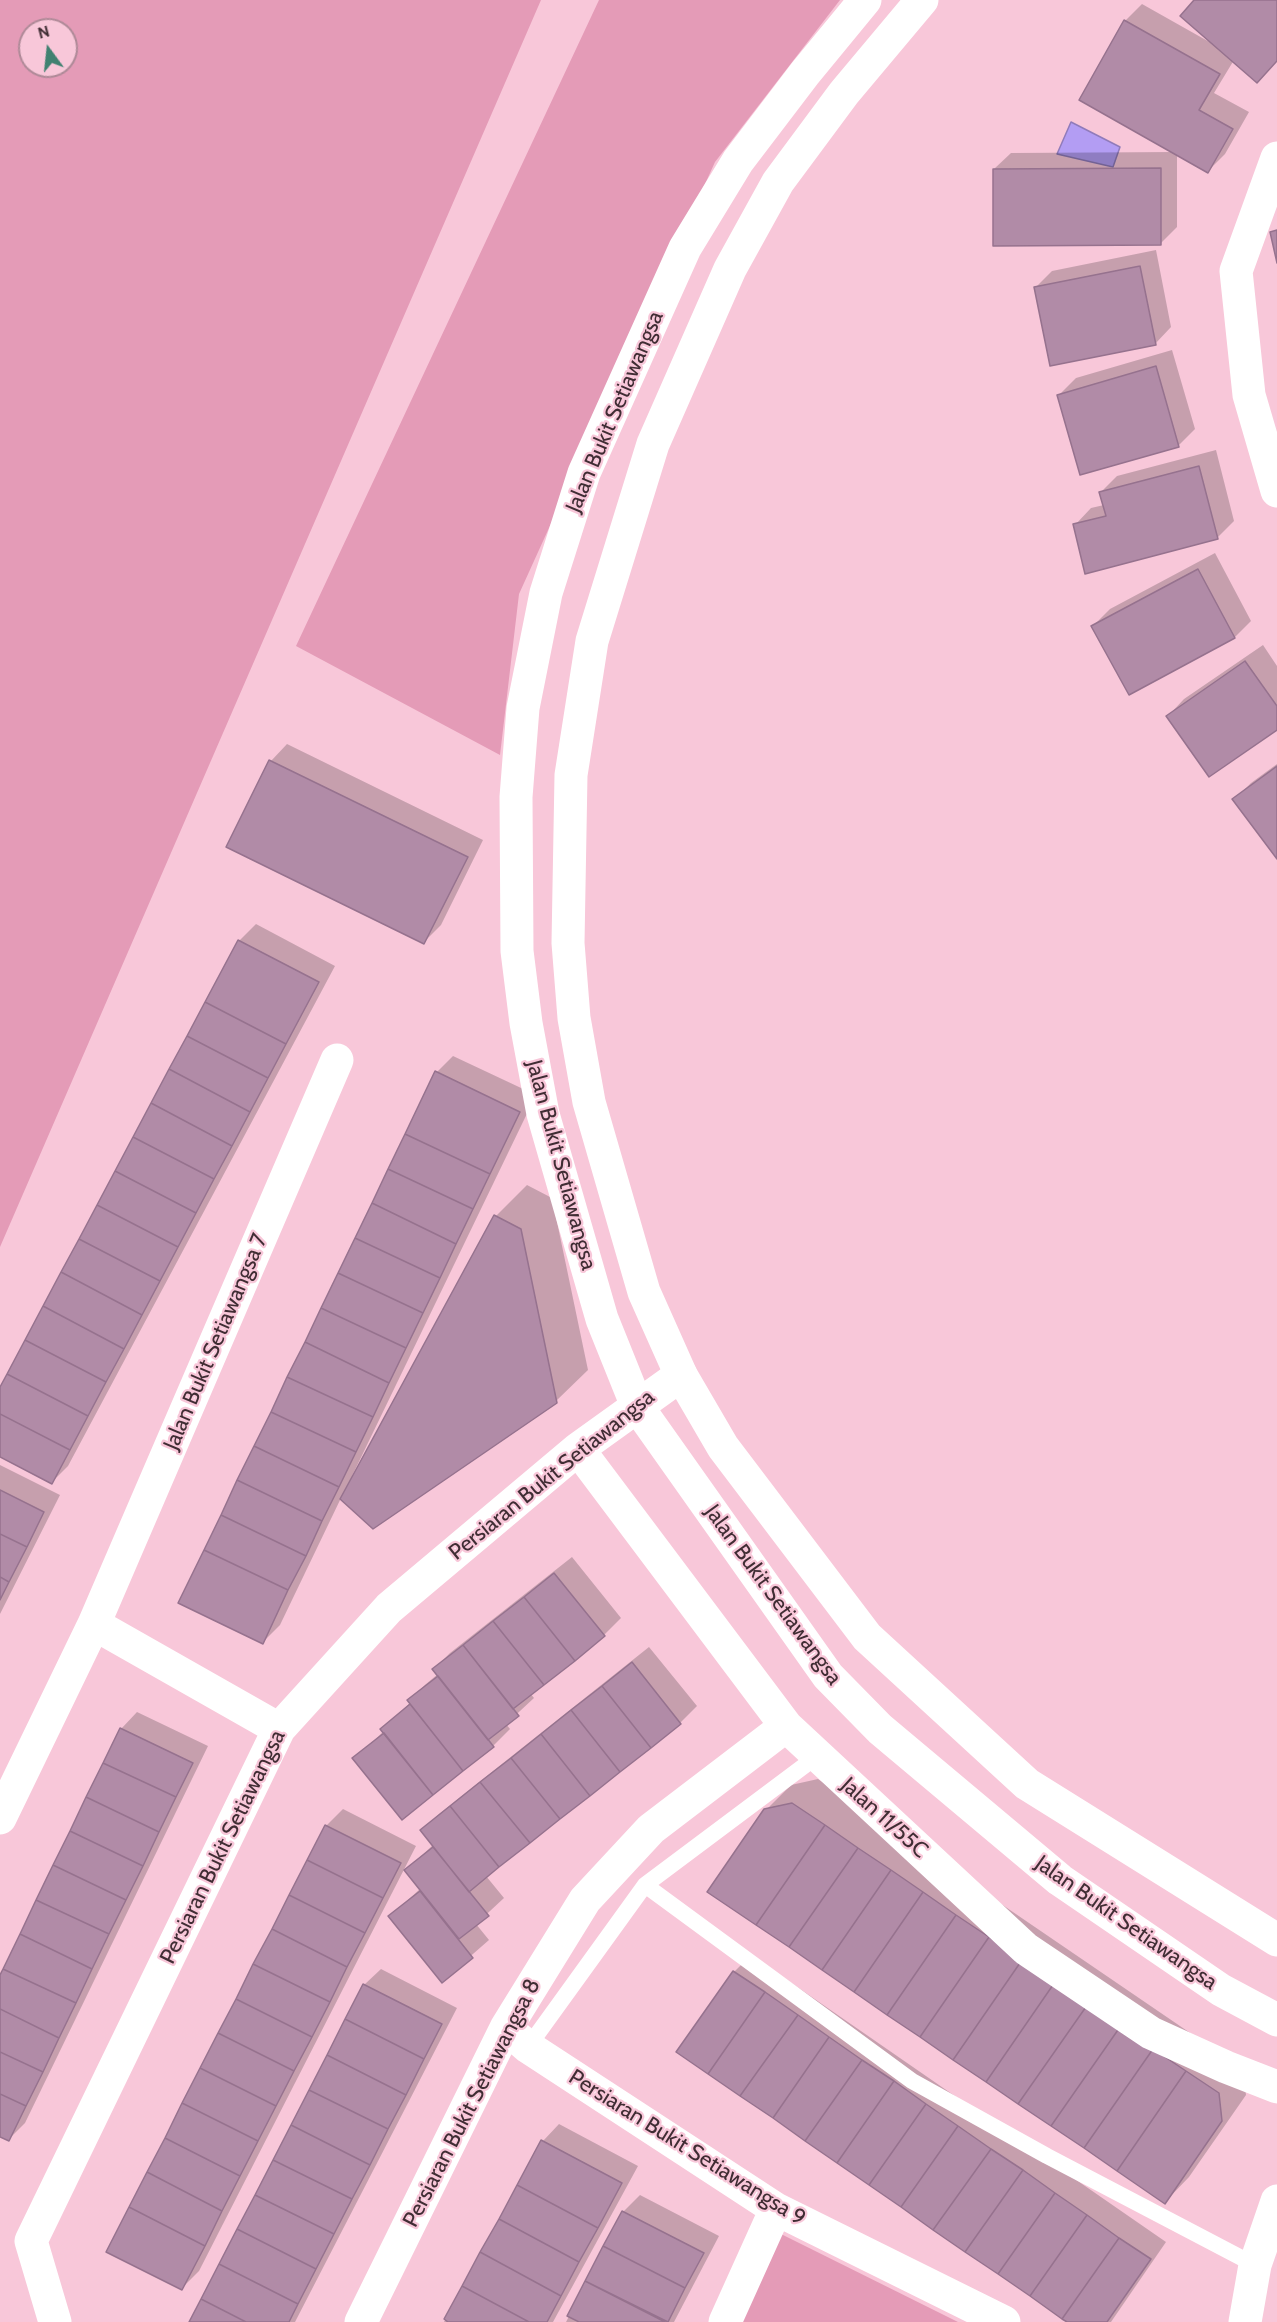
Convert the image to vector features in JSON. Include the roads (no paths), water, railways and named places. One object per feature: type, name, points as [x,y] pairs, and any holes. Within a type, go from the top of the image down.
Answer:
[{"type":"street","name":"Jalan Bukit Setiawangsa","points":[[865,0],[738,161],[684,248],[584,473],[546,593],[523,708],[516,797],[517,951],[526,1023],[543,1113],[602,1319],[637,1406],[828,1676],[880,1729],[1060,1880],[1221,1990],[1277,2020]]},
{"type":"street","name":"Jalan Bukit Setiawangsa","points":[[922,0],[844,93],[778,182],[730,269],[653,444],[592,640],[571,775],[568,942],[574,1018],[589,1102],[644,1292],[681,1375],[723,1447],[867,1637],[1027,1784],[1277,1940]]},
{"type":"street","points":[[1277,158],[1236,270],[1249,395],[1277,491]]},
{"type":"street","name":"Jalan Bukit Setiawangsa 7","points":[[0,1818],[94,1624],[337,1060]]},
{"type":"street","name":"Persiaran Bukit Setiawangsa","points":[[55,2322],[31,2241],[279,1729],[389,1608],[578,1449],[681,1375]]},
{"type":"street","name":"Jalan 11/55C","points":[[578,1449],[786,1726],[816,1757],[1026,1949],[1151,2033],[1277,2087]]},
{"type":"street","points":[[94,1624],[279,1729]]},
{"type":"street","name":"Persiaran Bukit Setiawangsa 8","points":[[361,2322],[517,2037],[585,1900],[651,1829],[786,1726]]},
{"type":"street","name":"Persiaran Bukit Setiawangsa 9","points":[[517,2037],[776,2210],[1004,2322]]},
{"type":"street","points":[[1245,2322],[1266,2268],[1277,2201]]},
{"type":"street","points":[[725,2322],[776,2210]]},
{"type":"lane","points":[[517,2037],[645,1885],[816,1757]]},
{"type":"lane","points":[[645,1885],[912,2081],[1047,2156],[1266,2268]]}]
